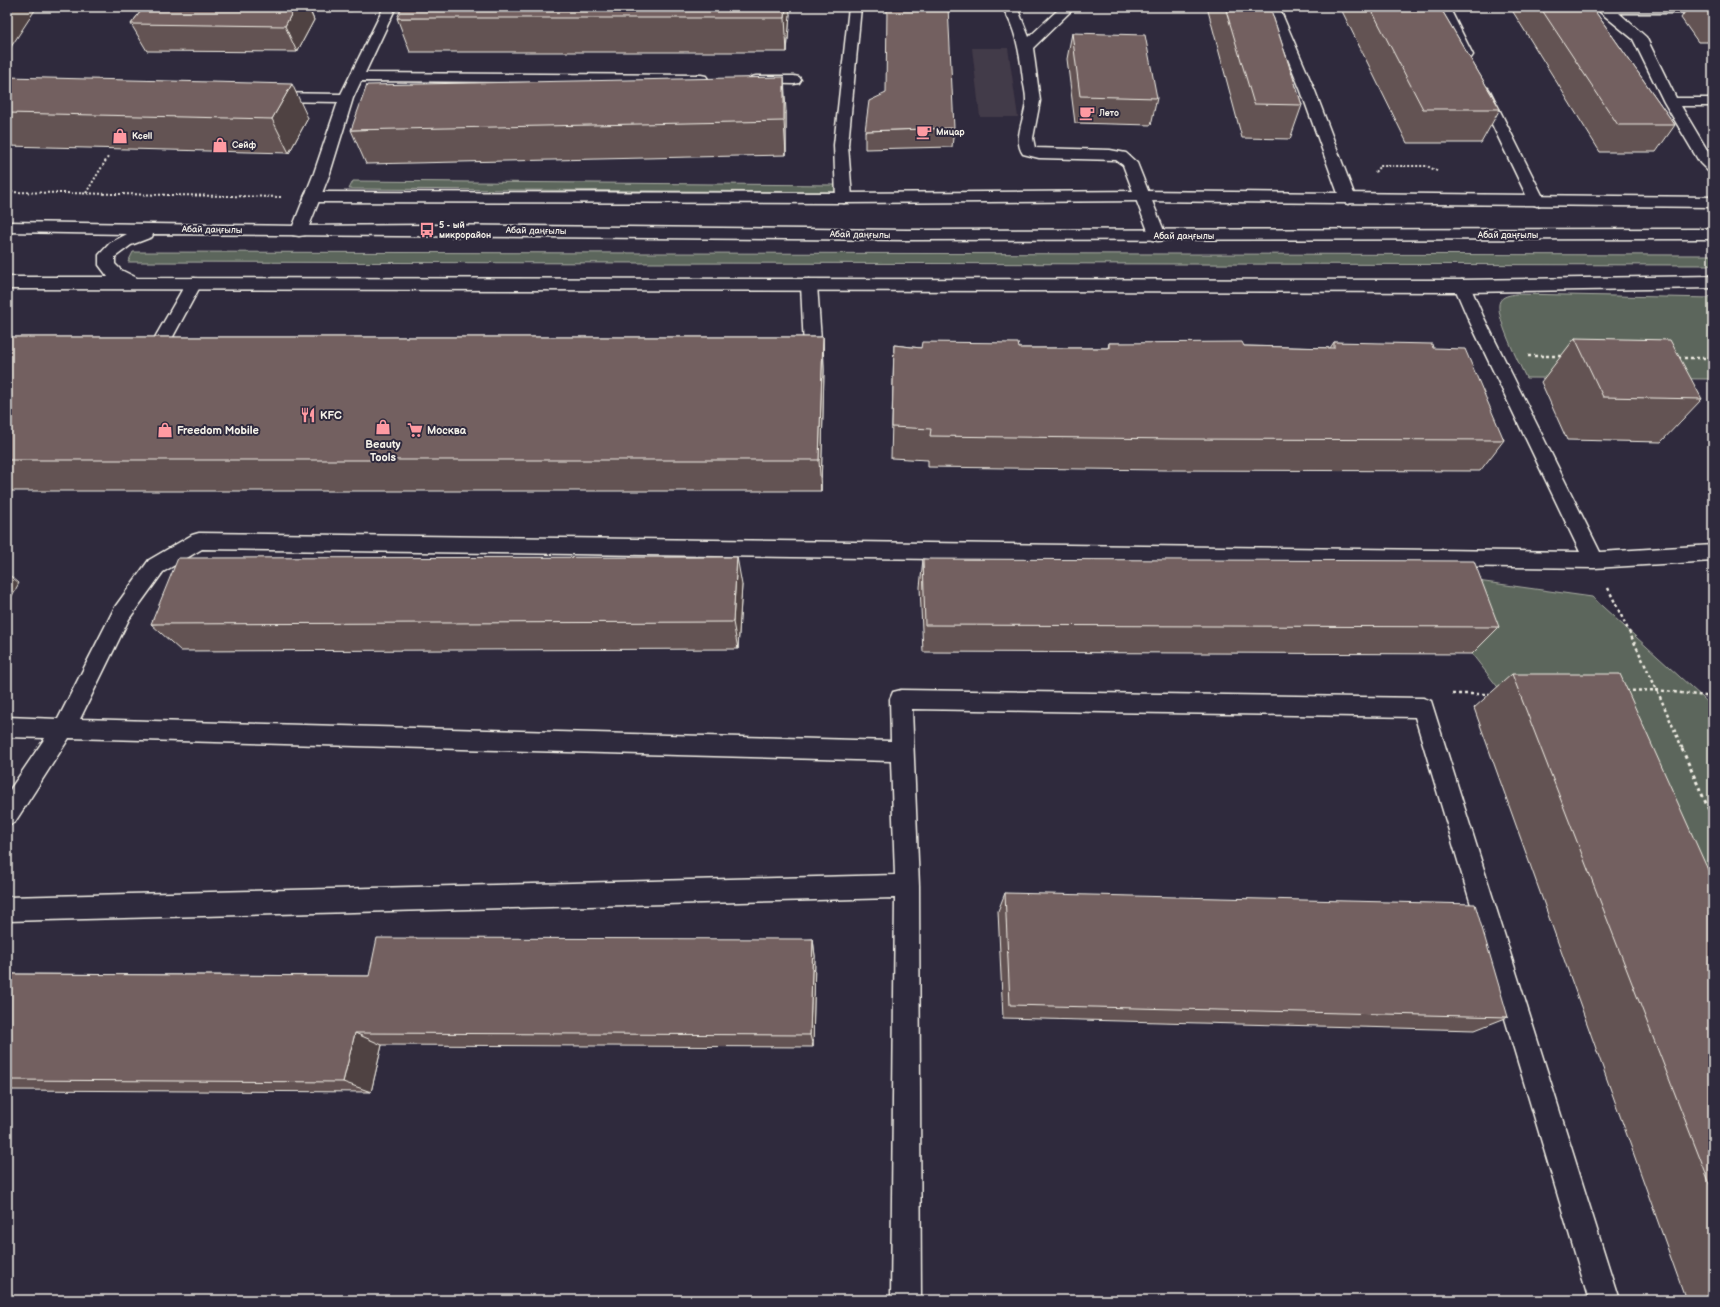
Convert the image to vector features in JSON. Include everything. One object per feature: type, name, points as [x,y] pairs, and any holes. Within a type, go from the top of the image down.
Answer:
[{"type":"main road","points":[[312,197],[844,198],[1143,196],[1538,202],[1713,202]]},
{"type":"main road","name":"Абай даңғылы","points":[[7,227],[154,230],[427,230],[892,235],[1158,236],[1713,234]]},
{"type":"main road","points":[[134,283],[115,274],[107,265],[107,255],[116,246],[129,238],[154,230]]},
{"type":"main road","points":[[7,283],[1462,286],[1713,282]]},
{"type":"lane","points":[[300,231],[322,173],[346,98],[390,7]]},
{"type":"lane","points":[[844,198],[841,145],[855,7]]},
{"type":"lane","points":[[1008,7],[1012,10],[1026,47],[1033,101],[1026,138],[1028,151],[1039,154],[1110,154],[1121,156],[1130,163],[1158,236]]},
{"type":"lane","points":[[1026,47],[1069,7]]},
{"type":"lane","points":[[1273,7],[1308,91],[1348,199]]},
{"type":"lane","points":[[1443,7],[1471,64]]},
{"type":"lane","points":[[1604,8],[1713,9]]},
{"type":"lane","points":[[1604,8],[1639,37],[1671,102],[1707,163],[1713,168]]},
{"type":"lane","points":[[356,77],[714,79]]},
{"type":"lane","points":[[1477,78],[1538,202]]},
{"type":"lane","points":[[746,80],[794,80]]},
{"type":"lane","points":[[252,97],[346,98]]},
{"type":"lane","points":[[1671,102],[1713,102]]},
{"type":"lane","points":[[154,355],[194,284]]},
{"type":"lane","points":[[790,354],[813,354],[809,284]]},
{"type":"lane","points":[[1462,286],[1594,560]]},
{"type":"lane","points":[[7,814],[64,728],[126,607],[156,566],[199,541],[1594,560],[1711,557]]},
{"type":"lane","points":[[906,1300],[907,886],[901,699],[1424,708],[1604,1300]]},
{"type":"lane","points":[[7,727],[902,751]]},
{"type":"lane","points":[[7,909],[907,886]]},
{"type":"path","points":[[86,194],[108,157]]},
{"type":"path","points":[[7,192],[312,197]]},
{"type":"path","points":[[1494,355],[1572,356]]},
{"type":"path","points":[[1674,358],[1713,358]]},
{"type":"path","points":[[1594,560],[1657,690],[1713,819]]},
{"type":"path","points":[[1618,691],[1657,690],[1713,697]]},
{"type":"path","points":[[1424,708],[1439,695],[1494,694]]},
{"type":"shaded area","points":[[972,48],[1008,48],[1018,117],[980,117]]},
{"type":"shaded area","points":[[353,181],[836,185],[836,192],[349,189]]},
{"type":"shaded area","points":[[133,252],[1713,255],[1713,265],[128,262]]},
{"type":"shaded area","points":[[1516,294],[1713,298],[1713,379],[1526,378],[1513,351],[1500,316],[1500,301],[1507,296]]},
{"type":"shaded area","points":[[1449,577],[1592,597],[1713,707],[1713,1039],[1514,708],[1472,654],[1449,589]]},
{"type":"building","points":[[144,7],[295,7],[285,26],[131,24]]},
{"type":"building","points":[[402,7],[786,7],[785,18],[397,18]]},
{"type":"building","points":[[887,7],[948,7],[954,128],[865,131],[869,101],[886,93]]},
{"type":"building","points":[[1225,7],[1270,7],[1302,105],[1254,104]]},
{"type":"building","points":[[1370,7],[1440,7],[1500,109],[1423,109]]},
{"type":"building","points":[[1540,7],[1592,7],[1675,125],[1618,125]]},
{"type":"building","points":[[1072,33],[1145,35],[1157,98],[1080,96]]},
{"type":"building","points":[[7,77],[292,84],[272,119],[7,113]]},
{"type":"building","points":[[784,77],[784,121],[351,130],[367,85]]},
{"type":"building","name":"Москва","points":[[7,337],[823,337],[819,460],[7,460]]},
{"type":"building","points":[[1575,338],[1670,340],[1702,399],[1603,397]]},
{"type":"building","points":[[922,342],[1018,343],[1019,348],[1109,348],[1109,343],[1242,342],[1244,346],[1334,348],[1334,342],[1432,344],[1433,348],[1465,349],[1504,440],[1174,439],[930,436],[931,429],[892,427],[894,345],[921,348]]},
{"type":"building","points":[[737,557],[733,622],[151,624],[178,558]]},
{"type":"building","points":[[923,559],[1474,561],[1499,627],[925,625]]},
{"type":"building","points":[[1512,674],[1620,674],[1713,881],[1713,1192]]},
{"type":"building","points":[[1005,893],[1475,904],[1508,1017],[1010,1005]]},
{"type":"building","points":[[377,938],[813,939],[810,1035],[355,1033],[343,1082],[7,1080],[7,974],[369,976]]},
{"type":"place","name":"Лето","points":[[1087,113]]},
{"type":"place","name":"Мицар","points":[[924,132]]},
{"type":"place","name":"Kcell","points":[[120,136]]},
{"type":"place","name":"Сейф","points":[[220,145]]},
{"type":"place","name":"5 - ый микрорайон","points":[[427,230]]},
{"type":"place","name":"KFC","points":[[308,415]]},
{"type":"place","name":"Beauty Tools","points":[[383,427]]},
{"type":"place","name":"Freedom Mobile","points":[[165,430]]},
{"type":"place","name":"Москва","points":[[415,430]]}]
